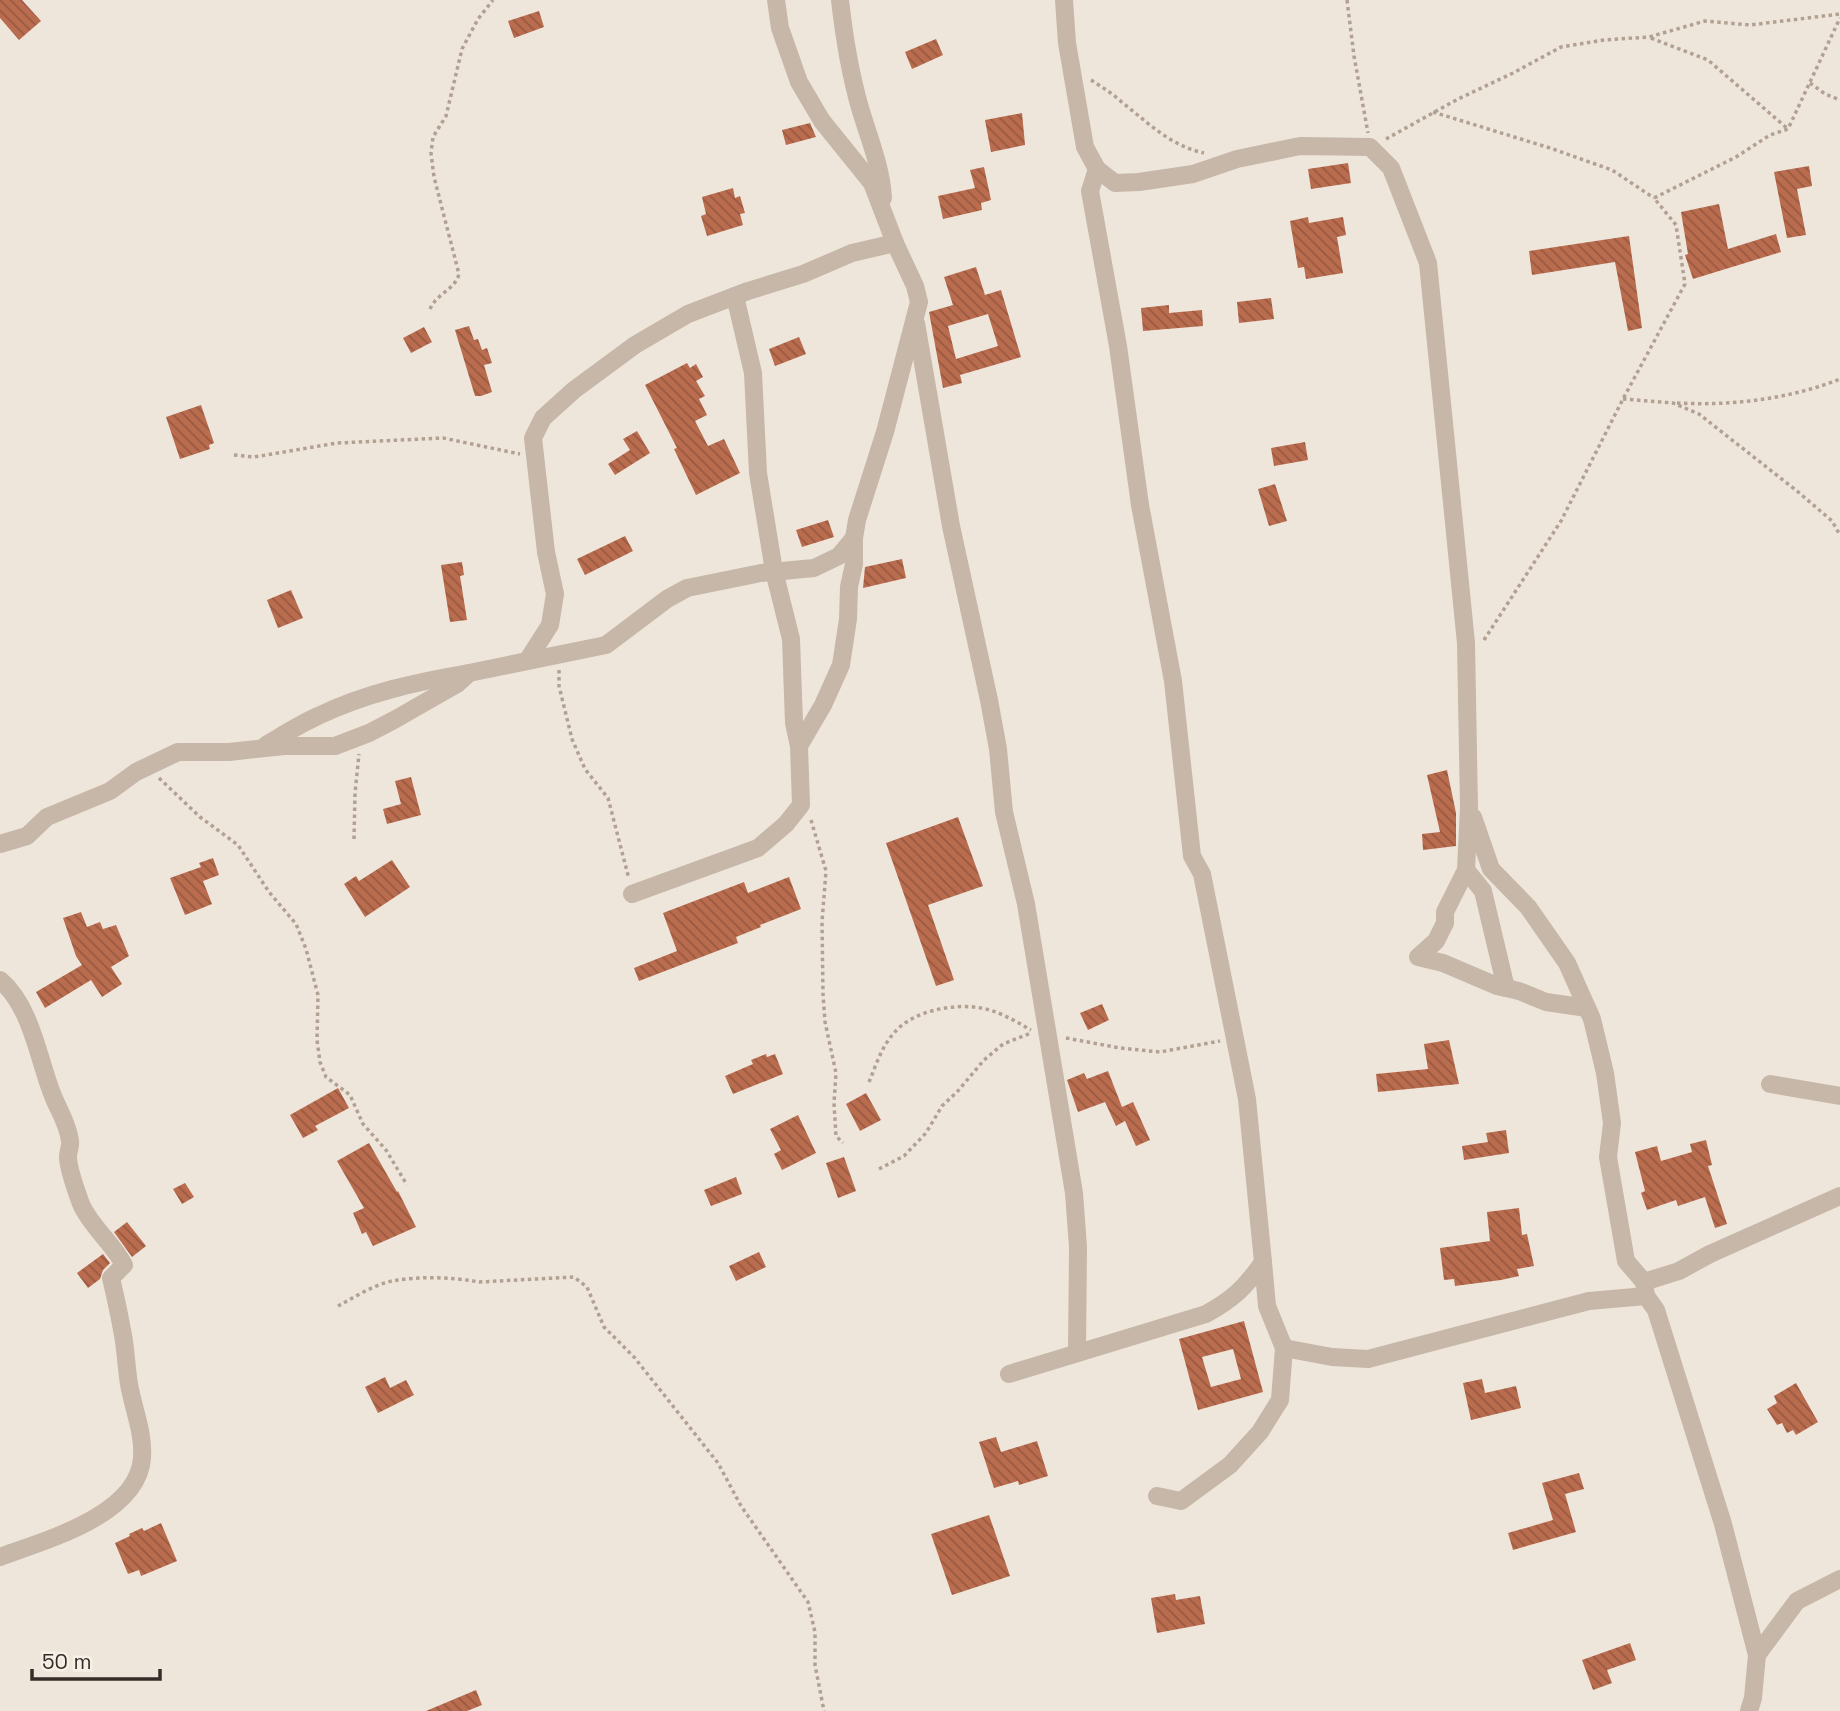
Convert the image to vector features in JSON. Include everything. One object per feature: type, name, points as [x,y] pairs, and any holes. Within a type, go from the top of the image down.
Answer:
[{"type":"street","points":[[776,0],[780,28],[799,82],[822,121],[872,183],[919,302],[854,538],[854,564],[841,665],[823,705],[799,746]]},
{"type":"street","points":[[840,0],[843,30],[860,107],[881,173],[884,215]]},
{"type":"street","points":[[1064,0],[1067,43],[1085,147],[1097,169],[1115,183],[1193,174],[1237,159],[1300,146],[1370,147],[1391,168],[1428,263],[1467,665],[1469,807],[1466,870],[1436,941],[1419,957],[1443,963],[1546,1002],[1587,1008]]},
{"type":"street","points":[[1097,169],[1090,191],[1118,346],[1140,505],[1173,681],[1192,856],[1202,874],[1247,1099],[1267,1306],[1284,1348],[1280,1400],[1261,1432],[1230,1465],[1181,1502],[1157,1496]]},
{"type":"street","points":[[527,661],[550,625],[555,594],[546,552],[533,438],[543,418],[574,390],[635,345],[688,314],[803,274],[852,253],[895,243]]},
{"type":"street","points":[[632,894],[758,848],[786,824],[800,805],[799,746],[794,723],[791,639],[774,571],[758,473],[753,373],[735,296]]},
{"type":"street","points":[[916,319],[951,526],[998,748],[1004,812],[1026,904],[1074,1193],[1079,1247],[1077,1353]]},
{"type":"street","points":[[260,748],[317,716],[378,692],[606,645],[667,599],[687,588],[774,571],[814,568],[839,556],[854,538]]},
{"type":"street","points":[[0,845],[27,836],[47,817],[110,791],[147,767],[178,752],[335,746],[365,735],[457,684],[468,673]]},
{"type":"street","points":[[1469,807],[1491,869],[1528,907],[1567,963],[1587,1008],[1605,1073],[1612,1123],[1608,1157],[1626,1261],[1656,1310],[1723,1524],[1757,1654],[1753,1698],[1749,1711]]},
{"type":"street","points":[[1466,870],[1483,891],[1506,988]]},
{"type":"street","points":[[0,980],[12,990],[25,1018],[53,1097],[65,1120],[71,1143],[68,1157],[81,1204],[124,1265],[111,1278],[123,1332],[142,1457],[140,1475],[131,1491],[100,1516],[75,1529],[0,1557]]},
{"type":"street","points":[[1770,1084],[1840,1096]]},
{"type":"street","points":[[1284,1348],[1332,1357],[1368,1359],[1645,1289],[1710,1254],[1840,1196]]},
{"type":"street","points":[[1009,1374],[1206,1314],[1229,1301],[1247,1285],[1263,1262]]},
{"type":"street","points":[[1757,1654],[1797,1601],[1840,1579]]},
{"type":"path","points":[[429,309],[434,299],[457,281],[459,274],[434,177],[431,153],[433,137],[446,116],[462,50],[478,19],[493,0]]},
{"type":"path","points":[[1347,0],[1370,147],[1561,47],[1604,40],[1649,37],[1705,21],[1750,25],[1840,16],[1788,129],[1770,135],[1726,162],[1654,198]]},
{"type":"path","points":[[1649,37],[1708,60],[1788,129]]},
{"type":"path","points":[[1071,67],[1122,101],[1155,131],[1192,150],[1237,159]]},
{"type":"path","points":[[1810,83],[1825,94],[1840,100]]},
{"type":"path","points":[[1433,113],[1550,148],[1612,170],[1654,198],[1676,225],[1685,284],[1561,521],[1467,665]]},
{"type":"path","points":[[1623,399],[1710,405],[1744,402],[1822,387],[1840,379]]},
{"type":"path","points":[[1672,403],[1699,414],[1832,521],[1840,535]]},
{"type":"path","points":[[234,455],[254,457],[337,443],[443,438],[516,453],[535,460]]},
{"type":"path","points":[[558,654],[559,686],[572,739],[584,769],[608,798],[632,894]]},
{"type":"path","points":[[354,839],[355,793],[365,735]]},
{"type":"path","points":[[147,767],[200,817],[238,845],[269,892],[296,924],[306,949],[318,995],[317,1040],[320,1062],[326,1077],[350,1096],[363,1124],[386,1150],[407,1185]]},
{"type":"path","points":[[800,791],[819,842],[826,871],[822,922],[823,994],[825,1022],[836,1073],[835,1136],[843,1143]]},
{"type":"path","points":[[869,1082],[880,1054],[894,1032],[914,1017],[949,1008],[980,1008],[1008,1017],[1036,1033]]},
{"type":"path","points":[[338,1306],[391,1281],[426,1278],[479,1282],[574,1277],[587,1287],[604,1327],[634,1357],[718,1464],[741,1506],[808,1602],[816,1632],[815,1665],[824,1711]]},
{"type":"building","points":[[0,0],[22,0],[41,21],[19,40],[0,18]]},
{"type":"building","points":[[539,11],[544,27],[514,38],[508,21]]},
{"type":"building","points":[[936,39],[943,55],[912,69],[905,52]]},
{"type":"building","points":[[1022,113],[1025,145],[991,152],[985,120]]},
{"type":"building","points":[[810,123],[816,137],[786,145],[782,130]]},
{"type":"building","points":[[1348,163],[1351,183],[1311,189],[1308,169]]},
{"type":"building","points":[[1809,166],[1812,186],[1797,189],[1806,235],[1787,238],[1774,172]]},
{"type":"building","points":[[984,167],[991,200],[981,203],[982,210],[943,219],[938,196],[975,188],[970,170]]},
{"type":"building","points":[[733,188],[735,198],[740,196],[745,213],[740,214],[743,225],[707,236],[701,216],[706,214],[702,197]]},
{"type":"building","points":[[1719,204],[1728,249],[1776,234],[1781,252],[1693,279],[1685,255],[1688,254],[1681,212]]},
{"type":"building","points":[[1308,217],[1309,223],[1343,217],[1346,235],[1337,237],[1343,273],[1306,279],[1304,267],[1298,268],[1290,221]]},
{"type":"building","points":[[1629,236],[1642,328],[1628,331],[1615,262],[1532,275],[1529,251]]},
{"type":"building","points":[[976,267],[985,295],[1001,290],[1021,357],[960,375],[962,383],[943,388],[929,312],[953,305],[944,277]],"holes":[[[988,314],[998,346],[956,359],[948,326]]]},
{"type":"building","points":[[1271,298],[1274,319],[1239,323],[1237,302]]},
{"type":"building","points":[[1169,305],[1169,313],[1202,310],[1203,326],[1143,331],[1141,308]]},
{"type":"building","points":[[469,326],[474,340],[478,339],[482,350],[487,348],[492,363],[484,365],[492,392],[481,396],[475,396],[455,330]]},
{"type":"building","points":[[424,327],[432,342],[411,353],[403,338]]},
{"type":"building","points":[[799,337],[806,354],[775,366],[769,349]]},
{"type":"building","points":[[687,363],[690,368],[696,364],[703,377],[696,381],[705,396],[699,399],[707,415],[695,421],[708,446],[724,439],[740,473],[696,495],[674,449],[677,448],[645,385]]},
{"type":"building","points":[[201,405],[214,443],[209,445],[210,449],[180,459],[166,417]]},
{"type":"building","points":[[637,431],[650,453],[615,475],[608,464],[630,450],[623,439]]},
{"type":"building","points":[[1305,442],[1308,460],[1274,466],[1271,448]]},
{"type":"building","points":[[1275,484],[1287,521],[1269,526],[1258,489]]},
{"type":"building","points":[[828,520],[834,537],[802,547],[796,530]]},
{"type":"building","points":[[625,536],[633,551],[585,575],[577,559]]},
{"type":"building","points":[[902,559],[906,578],[863,588],[865,567]]},
{"type":"building","points":[[462,562],[464,575],[460,576],[467,620],[450,622],[441,565]]},
{"type":"building","points":[[291,590],[303,618],[278,628],[267,600]]},
{"type":"building","points":[[1447,770],[1456,813],[1456,846],[1423,850],[1422,834],[1440,832],[1427,775]]},
{"type":"building","points":[[411,777],[421,815],[387,824],[383,809],[401,804],[395,781]]},
{"type":"building","points":[[958,817],[983,886],[928,905],[954,980],[936,986],[886,843]]},
{"type":"building","points":[[213,858],[219,875],[203,881],[212,904],[185,915],[170,878],[201,867],[199,863]]},
{"type":"building","points":[[392,860],[410,887],[365,917],[344,884],[356,876],[359,881]]},
{"type":"building","points":[[789,877],[801,909],[736,937],[738,943],[639,981],[634,968],[677,951],[663,913],[744,882],[748,893]]},
{"type":"building","points":[[81,912],[87,927],[100,922],[103,929],[116,925],[129,956],[111,967],[122,984],[102,997],[91,980],[45,1008],[36,992],[82,965],[76,956],[63,918]]},
{"type":"building","points":[[1102,1004],[1109,1020],[1088,1030],[1080,1013]]},
{"type":"building","points":[[1449,1040],[1459,1084],[1378,1092],[1376,1074],[1428,1069],[1424,1044]]},
{"type":"building","points":[[766,1054],[767,1057],[775,1054],[783,1074],[733,1094],[725,1076],[753,1064],[751,1060]]},
{"type":"building","points":[[1108,1071],[1122,1107],[1133,1102],[1150,1140],[1136,1146],[1125,1121],[1116,1126],[1105,1102],[1078,1112],[1067,1080],[1084,1073],[1087,1079]]},
{"type":"building","points":[[338,1088],[349,1108],[315,1126],[318,1130],[303,1138],[290,1115]]},
{"type":"building","points":[[866,1093],[881,1120],[860,1131],[846,1104]]},
{"type":"building","points":[[798,1115],[816,1153],[782,1170],[774,1154],[781,1150],[770,1129]]},
{"type":"building","points":[[1506,1130],[1509,1153],[1464,1160],[1462,1146],[1488,1142],[1486,1133]]},
{"type":"building","points":[[1706,1140],[1712,1165],[1708,1166],[1727,1224],[1715,1228],[1705,1197],[1678,1206],[1676,1200],[1647,1210],[1641,1193],[1645,1191],[1635,1152],[1657,1146],[1661,1161],[1692,1152],[1690,1144]]},
{"type":"building","points":[[369,1143],[416,1227],[373,1246],[366,1232],[362,1234],[353,1213],[364,1208],[337,1161]]},
{"type":"building","points":[[844,1157],[856,1191],[838,1198],[826,1163]]},
{"type":"building","points":[[736,1177],[742,1194],[711,1206],[704,1190]]},
{"type":"building","points":[[185,1183],[194,1197],[182,1204],[173,1189]]},
{"type":"building","points":[[1519,1208],[1522,1235],[1527,1234],[1534,1266],[1517,1269],[1519,1276],[1501,1280],[1455,1286],[1454,1279],[1444,1280],[1440,1248],[1490,1241],[1487,1212]]},
{"type":"building","points":[[127,1222],[146,1246],[132,1257],[114,1232]]},
{"type":"building","points":[[759,1252],[766,1267],[736,1281],[729,1266]]},
{"type":"building","points":[[103,1254],[110,1263],[103,1270],[100,1279],[88,1288],[77,1273]]},
{"type":"building","points":[[1244,1321],[1263,1392],[1198,1410],[1179,1339]],"holes":[[[1233,1349],[1241,1379],[1211,1387],[1202,1357]]]},
{"type":"building","points":[[385,1377],[390,1388],[406,1380],[414,1395],[378,1413],[365,1387]]},
{"type":"building","points":[[1482,1379],[1485,1393],[1516,1386],[1521,1408],[1471,1420],[1463,1383]]},
{"type":"building","points":[[1796,1383],[1818,1422],[1796,1435],[1793,1430],[1787,1433],[1782,1423],[1777,1425],[1767,1409],[1777,1403],[1774,1396]]},
{"type":"building","points":[[996,1437],[1001,1452],[1037,1441],[1048,1476],[1019,1485],[1018,1481],[994,1488],[979,1442]]},
{"type":"building","points":[[1579,1473],[1584,1489],[1565,1494],[1576,1532],[1513,1550],[1508,1533],[1553,1520],[1542,1483]]},
{"type":"building","points":[[989,1515],[1010,1576],[952,1595],[931,1534]]},
{"type":"building","points":[[161,1523],[177,1561],[141,1576],[139,1570],[128,1574],[115,1543],[142,1528],[144,1531]]},
{"type":"building","points":[[1175,1594],[1176,1600],[1200,1596],[1205,1624],[1157,1633],[1151,1598]]},
{"type":"building","points":[[1630,1643],[1636,1660],[1607,1670],[1612,1683],[1593,1690],[1582,1660]]},
{"type":"building","points":[[476,1690],[482,1705],[467,1711],[426,1711]]}]
